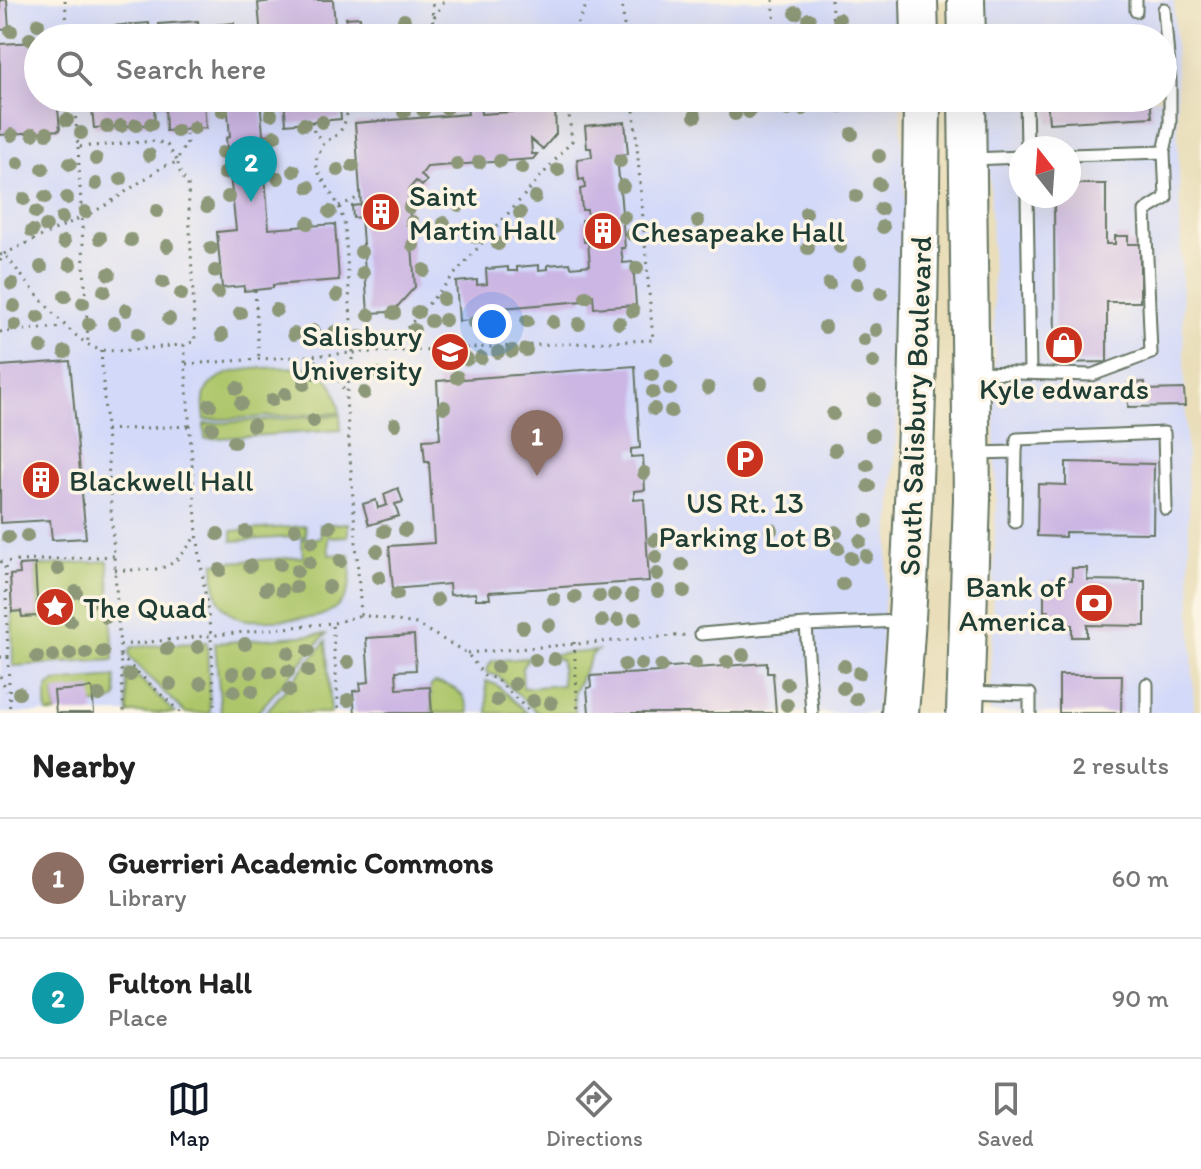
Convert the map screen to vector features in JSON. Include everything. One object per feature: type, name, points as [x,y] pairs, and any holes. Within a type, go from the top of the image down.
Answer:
[{"type":"main road","points":[[919,0],[920,24]]},
{"type":"main road","points":[[966,0],[967,24]]},
{"type":"main road","name":"South Salisbury Boulevard","points":[[900,713],[908,621],[920,276],[922,112]]},
{"type":"main road","points":[[947,112],[949,185],[969,227]]},
{"type":"main road","name":"South Salisbury Boulevard","points":[[966,702],[971,564],[967,112]]},
{"type":"lane","points":[[1164,9],[1165,24]]},
{"type":"lane","points":[[1026,112],[1027,136]]},
{"type":"lane","points":[[970,372],[1092,375],[1151,353],[1145,211],[1166,198],[1164,152],[1170,112]]},
{"type":"lane","points":[[1081,155],[1164,152]]},
{"type":"lane","points":[[968,159],[1009,157]]},
{"type":"lane","points":[[1027,208],[1030,372]]},
{"type":"lane","points":[[1015,522],[1017,439],[1164,433],[1166,509]]},
{"type":"lane","points":[[971,454],[1016,452]]},
{"type":"lane","points":[[701,634],[806,625],[908,621]]},
{"type":"lane","points":[[806,625],[812,713]]},
{"type":"lane","points":[[1147,684],[1147,713]]},
{"type":"lane","points":[[966,702],[1030,694],[1030,713]]},
{"type":"path","points":[[65,0],[67,24]]},
{"type":"path","points":[[433,0],[433,24]]},
{"type":"path","points":[[434,17],[445,0]]},
{"type":"path","points":[[577,24],[589,0]]},
{"type":"path","points":[[622,0],[624,24]]},
{"type":"path","points":[[773,0],[775,24]]},
{"type":"path","points":[[831,0],[833,24]]},
{"type":"path","points":[[75,112],[88,345]]},
{"type":"path","points":[[313,122],[316,136],[325,141],[342,132],[348,112]]},
{"type":"path","points":[[386,352],[572,141],[569,112]]},
{"type":"path","points":[[186,364],[353,353],[653,340],[634,112]]},
{"type":"path","points":[[2,254],[66,327],[88,345],[101,350],[184,345],[195,341],[188,184],[179,173],[178,162],[181,150],[187,145],[186,134]]},
{"type":"path","points":[[78,147],[157,141],[167,145],[178,162]]},
{"type":"path","points":[[325,141],[322,152],[316,158],[316,165],[339,206],[345,226],[353,353],[346,398],[361,615]]},
{"type":"path","points":[[0,261],[2,254],[103,207],[164,166],[178,162]]},
{"type":"path","points":[[339,206],[360,197]]},
{"type":"path","points":[[255,290],[259,359]]},
{"type":"path","points":[[0,332],[66,327]]},
{"type":"path","points":[[184,345],[197,534],[211,636],[215,713]]},
{"type":"path","points":[[101,350],[124,713]]},
{"type":"path","points":[[302,357],[333,370],[346,398]]},
{"type":"path","points":[[106,430],[189,426]]},
{"type":"path","points":[[115,570],[153,569],[174,564],[197,534]]},
{"type":"path","points":[[10,713],[2,562],[114,556]]},
{"type":"path","points":[[120,645],[332,623],[361,615],[416,624],[467,653],[485,677],[495,678],[531,713]]},
{"type":"path","points":[[332,623],[339,713]]},
{"type":"path","points":[[467,653],[701,634]]},
{"type":"path","points":[[574,642],[578,713]]},
{"type":"path","points":[[120,656],[181,713]]},
{"type":"path","points":[[0,657],[8,657]]},
{"type":"path","points":[[0,676],[9,701]]},
{"type":"shaded area","name":"Salisbury University","points":[[0,0],[896,0],[897,24],[24,24],[24,112],[901,112],[907,242],[895,463],[876,713],[0,713]]},
{"type":"shaded area","points":[[984,0],[1174,0],[1175,24],[985,24]]},
{"type":"shaded area","points":[[1177,107],[1194,713],[989,713],[996,504],[988,112],[1177,112]]},
{"type":"green space","points":[[304,367],[320,373],[330,382],[340,413],[205,420],[205,393],[214,381],[225,375],[251,369]]},
{"type":"green space","points":[[340,415],[341,430],[205,439],[204,424]]},
{"type":"green space","points":[[348,523],[348,536],[328,537],[329,555],[350,554],[348,590],[334,609],[316,617],[256,620],[236,617],[222,605],[216,590],[214,563],[303,557],[302,539],[321,538],[320,525]]},
{"type":"green space","points":[[305,526],[306,536],[232,541],[232,531]]},
{"type":"green space","points":[[108,561],[114,660],[13,666],[12,612],[21,611],[23,617],[38,616],[35,566]]},
{"type":"green space","points":[[326,634],[257,713],[221,713],[215,643]]},
{"type":"green space","points":[[326,641],[331,713],[265,713]]},
{"type":"green space","points":[[207,642],[210,713],[185,713],[130,658],[132,647]]},
{"type":"green space","points":[[597,651],[592,655],[574,692],[575,713],[538,713],[498,676],[486,670],[492,661],[528,658],[522,668],[523,688],[562,685],[561,660],[547,655]]},
{"type":"green space","points":[[130,669],[175,713],[128,713],[126,670]]},
{"type":"green space","points":[[115,677],[117,697],[110,702],[86,703],[54,692],[56,713],[47,713],[47,691],[54,682]]},
{"type":"green space","points":[[486,681],[497,685],[527,713],[488,713]]},
{"type":"green space","points":[[434,683],[458,691],[469,713],[432,713],[430,687]]},
{"type":"building","points":[[0,0],[7,0],[9,29],[0,30]]},
{"type":"building","points":[[333,0],[335,24],[260,24],[258,3]]},
{"type":"building","points":[[360,17],[361,24],[346,24],[346,18]]},
{"type":"building","points":[[198,21],[198,24],[159,24]]},
{"type":"building","points":[[24,43],[24,112],[58,112],[60,130],[0,135],[0,44]]},
{"type":"building","points":[[92,112],[154,112],[155,124],[94,128]]},
{"type":"building","points":[[165,112],[205,112],[206,128],[166,131]]},
{"type":"building","points":[[228,112],[261,112],[263,135],[272,134],[275,176],[265,176],[269,229],[335,224],[339,280],[273,285],[273,288],[244,291],[244,286],[222,288],[217,232],[236,230],[226,138],[230,137]]},
{"type":"building","points":[[285,112],[340,112],[341,119],[286,124]]},
{"type":"building","name":"Saint Martin Hall","points":[[555,112],[556,134],[543,149],[531,139],[532,154],[537,154],[533,159],[427,167],[421,175],[427,181],[422,186],[416,181],[408,190],[415,287],[389,316],[389,312],[368,313],[361,217],[353,218],[352,206],[361,205],[355,123],[468,114]]},
{"type":"building","points":[[1048,112],[1151,112],[1152,117],[1049,123]]},
{"type":"building","name":"Chesapeake Hall","points":[[625,122],[628,154],[617,155],[625,248],[621,248],[623,263],[633,262],[636,305],[594,308],[593,295],[582,296],[583,301],[489,309],[490,319],[459,321],[456,282],[477,280],[477,285],[487,284],[486,269],[508,267],[508,271],[517,271],[517,267],[539,265],[539,270],[548,269],[548,265],[590,265],[582,220],[588,219],[587,210],[582,210],[580,189],[585,188],[584,179],[579,180],[577,159],[592,157],[591,148],[587,148],[585,126]]},
{"type":"building","points":[[1081,184],[1106,184],[1106,244],[1115,244],[1115,236],[1128,236],[1128,244],[1140,244],[1140,302],[1107,302],[1107,362],[1055,363],[1054,208],[1081,208]]},
{"type":"building","name":"Blackwell Hall","points":[[70,361],[86,538],[52,540],[50,520],[0,523],[0,366]]},
{"type":"building","points":[[635,366],[640,448],[631,449],[631,457],[643,456],[645,490],[634,491],[634,500],[644,499],[649,581],[489,592],[490,599],[476,599],[476,593],[450,595],[449,584],[393,589],[389,546],[434,543],[429,462],[425,462],[423,440],[440,439],[437,381]]},
{"type":"building","points":[[1145,382],[1145,390],[1184,389],[1185,406],[1128,407],[1128,383]]},
{"type":"building","points":[[1066,462],[1154,464],[1153,533],[1065,532],[1065,537],[1037,536],[1038,484],[1066,485]]},
{"type":"building","points":[[398,488],[403,502],[395,504],[399,516],[369,525],[363,504],[376,500],[378,508],[387,505],[384,494]]},
{"type":"building","points":[[35,564],[38,616],[22,617],[21,611],[12,612],[10,575],[20,574],[19,565]]},
{"type":"building","name":"Bank of America","points":[[1072,568],[1087,568],[1087,580],[1145,581],[1145,626],[1087,625],[1087,637],[1072,637],[1072,625],[1048,625],[1044,594],[1048,594],[1048,580],[1072,580]]},
{"type":"building","points":[[414,635],[416,670],[396,671],[397,689],[430,687],[432,713],[355,713],[353,691],[361,690],[360,683],[369,682],[366,638]]},
{"type":"building","points":[[767,663],[767,673],[773,673],[776,713],[589,713],[587,688],[591,687],[590,676],[660,672],[660,668],[696,665],[696,668]]},
{"type":"building","points":[[1059,675],[1122,675],[1121,713],[1059,713]]},
{"type":"building","points":[[92,688],[94,713],[56,713],[54,691]]},
{"type":"place","name":"Fulton Hall","points":[[251,202]]},
{"type":"place","name":"Saint Martin Hall","points":[[381,212]]},
{"type":"place","name":"Chesapeake Hall","points":[[603,231]]},
{"type":"place","name":"Kyle edwards","points":[[1064,345]]},
{"type":"place","name":"Salisbury University","points":[[450,352]]},
{"type":"place","name":"US Rt. 13 Parking Lot B","points":[[745,459]]},
{"type":"place","name":"Guerrieri Academic Commons","points":[[537,476]]},
{"type":"place","name":"Blackwell Hall","points":[[41,480]]},
{"type":"place","name":"Bank of America","points":[[1094,603]]},
{"type":"place","name":"The Quad","points":[[55,607]]}]
